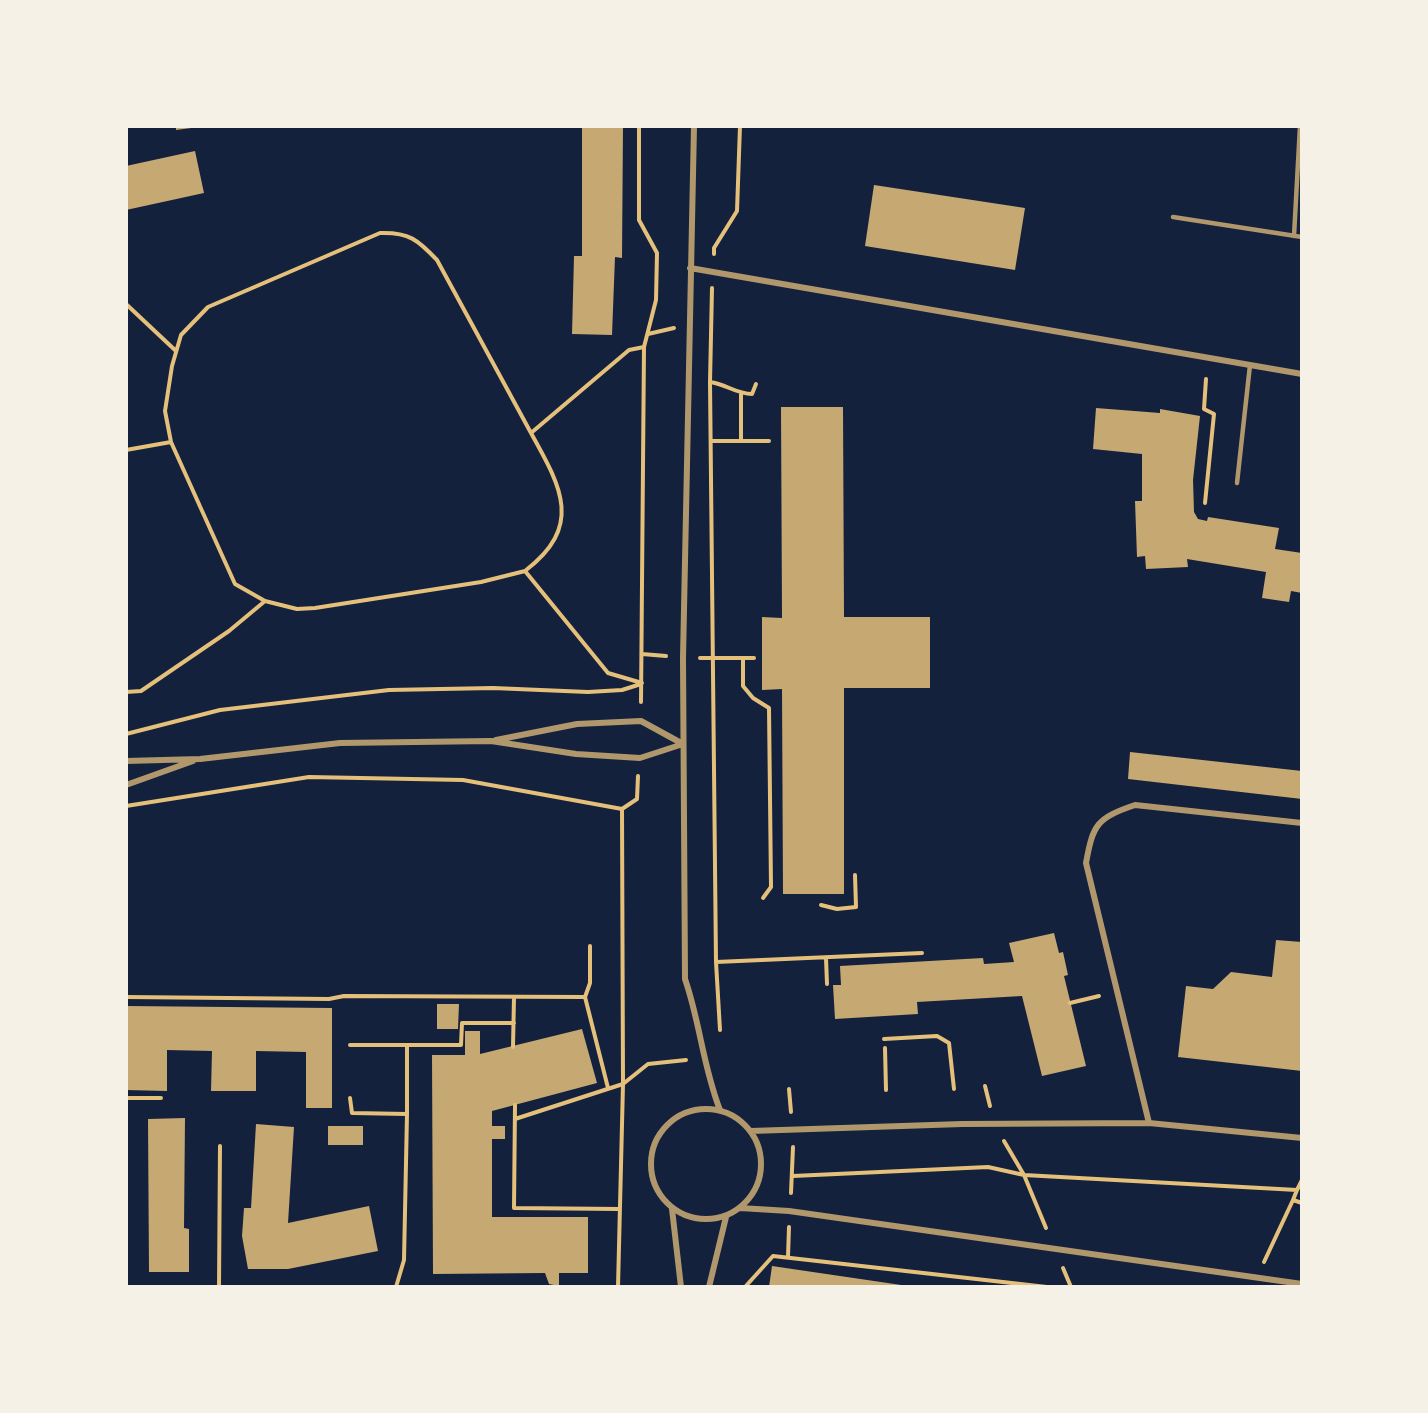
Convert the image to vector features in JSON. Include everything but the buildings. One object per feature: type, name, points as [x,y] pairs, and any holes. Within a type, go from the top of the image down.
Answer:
[{"type":"street","points":[[694,126],[683,744],[685,979],[696,1012],[704,1060],[720,1110]]},
{"type":"street","points":[[690,268],[1302,374]]},
{"type":"street","points":[[491,741],[577,724],[641,721],[683,744]]},
{"type":"street","points":[[126,761],[200,759],[340,743],[491,741],[576,754],[640,758],[683,744]]},
{"type":"street","points":[[126,785],[200,759]]},
{"type":"street","points":[[1149,1123],[1086,863],[1092,832],[1110,813],[1135,805],[1302,823]]},
{"type":"street","points":[[700,1108],[720,1110],[737,1118],[751,1131],[760,1150],[761,1172],[754,1192],[740,1208],[726,1216],[707,1220],[689,1217],[672,1209],[659,1196],[652,1179],[650,1160],[654,1142],[664,1126],[680,1114],[700,1108]]},
{"type":"street","points":[[751,1131],[962,1124],[1149,1123],[1302,1138]]},
{"type":"street","points":[[740,1208],[789,1211],[1302,1284]]},
{"type":"street","points":[[672,1209],[681,1287]]},
{"type":"street","points":[[709,1287],[726,1216]]},
{"type":"lane","points":[[1294,236],[1300,126]]},
{"type":"lane","points":[[1173,217],[1302,237]]},
{"type":"lane","points":[[1237,483],[1250,365]]},
{"type":"path","points":[[639,126],[639,220],[657,253],[656,300],[644,347],[641,721]]},
{"type":"path","points":[[720,1038],[716,962],[710,382],[712,270],[714,248],[737,211],[740,126]]},
{"type":"path","points":[[400,233],[420,243],[437,260],[557,484],[562,516],[554,544],[543,558],[525,571],[481,582],[315,608],[297,609],[265,602],[235,584],[171,441],[165,411],[176,351],[181,335],[208,307],[357,241],[380,234],[400,233]]},
{"type":"path","points":[[126,304],[176,351]]},
{"type":"path","points":[[531,433],[629,350],[644,347]]},
{"type":"path","points":[[1204,503],[1214,414],[1204,409],[1206,379]]},
{"type":"path","points":[[710,382],[720,383],[741,394],[752,394],[756,384]]},
{"type":"path","points":[[741,394],[741,441]]},
{"type":"path","points":[[126,450],[171,441]]},
{"type":"path","points":[[711,441],[769,441]]},
{"type":"path","points":[[525,571],[608,673],[642,683]]},
{"type":"path","points":[[126,692],[141,691],[229,631],[265,602]]},
{"type":"path","points":[[722,658],[754,658]]},
{"type":"path","points":[[743,659],[742,686],[753,698],[769,708],[771,887],[763,898]]},
{"type":"path","points":[[126,734],[220,710],[389,690],[494,688],[588,692],[622,690],[642,683]]},
{"type":"path","points":[[126,806],[309,777],[463,780],[622,809],[637,800],[640,758]]},
{"type":"path","points":[[618,1287],[623,1084],[622,809]]},
{"type":"path","points":[[821,905],[837,909],[856,907],[855,875]]},
{"type":"path","points":[[590,946],[590,983],[585,997],[608,1088]]},
{"type":"path","points":[[716,962],[922,954]]},
{"type":"path","points":[[826,958],[827,984]]},
{"type":"path","points":[[1070,1003],[1118,991]]},
{"type":"path","points":[[126,997],[585,997]]},
{"type":"path","points":[[513,1047],[514,997]]},
{"type":"path","points":[[350,1045],[462,1045],[462,1023],[514,1023]]},
{"type":"path","points":[[884,1039],[937,1036],[949,1043],[954,1089]]},
{"type":"path","points":[[396,1287],[404,1260],[407,1045]]},
{"type":"path","points":[[885,1048],[886,1090]]},
{"type":"path","points":[[515,1119],[623,1084],[648,1064],[663,1061],[704,1060]]},
{"type":"path","points":[[788,1257],[793,1129],[789,1089]]},
{"type":"path","points":[[126,1098],[161,1098]]},
{"type":"path","points":[[350,1098],[352,1113],[407,1114]]},
{"type":"path","points":[[515,1105],[514,1208],[619,1209]]},
{"type":"path","points":[[219,1287],[220,1146]]},
{"type":"path","points":[[792,1176],[988,1167],[1024,1175],[1297,1190]]},
{"type":"path","points":[[1260,1279],[1264,1263],[1302,1180]]},
{"type":"path","points":[[1293,1200],[1302,1203]]},
{"type":"path","points":[[744,1287],[773,1256],[1047,1287]]}]
